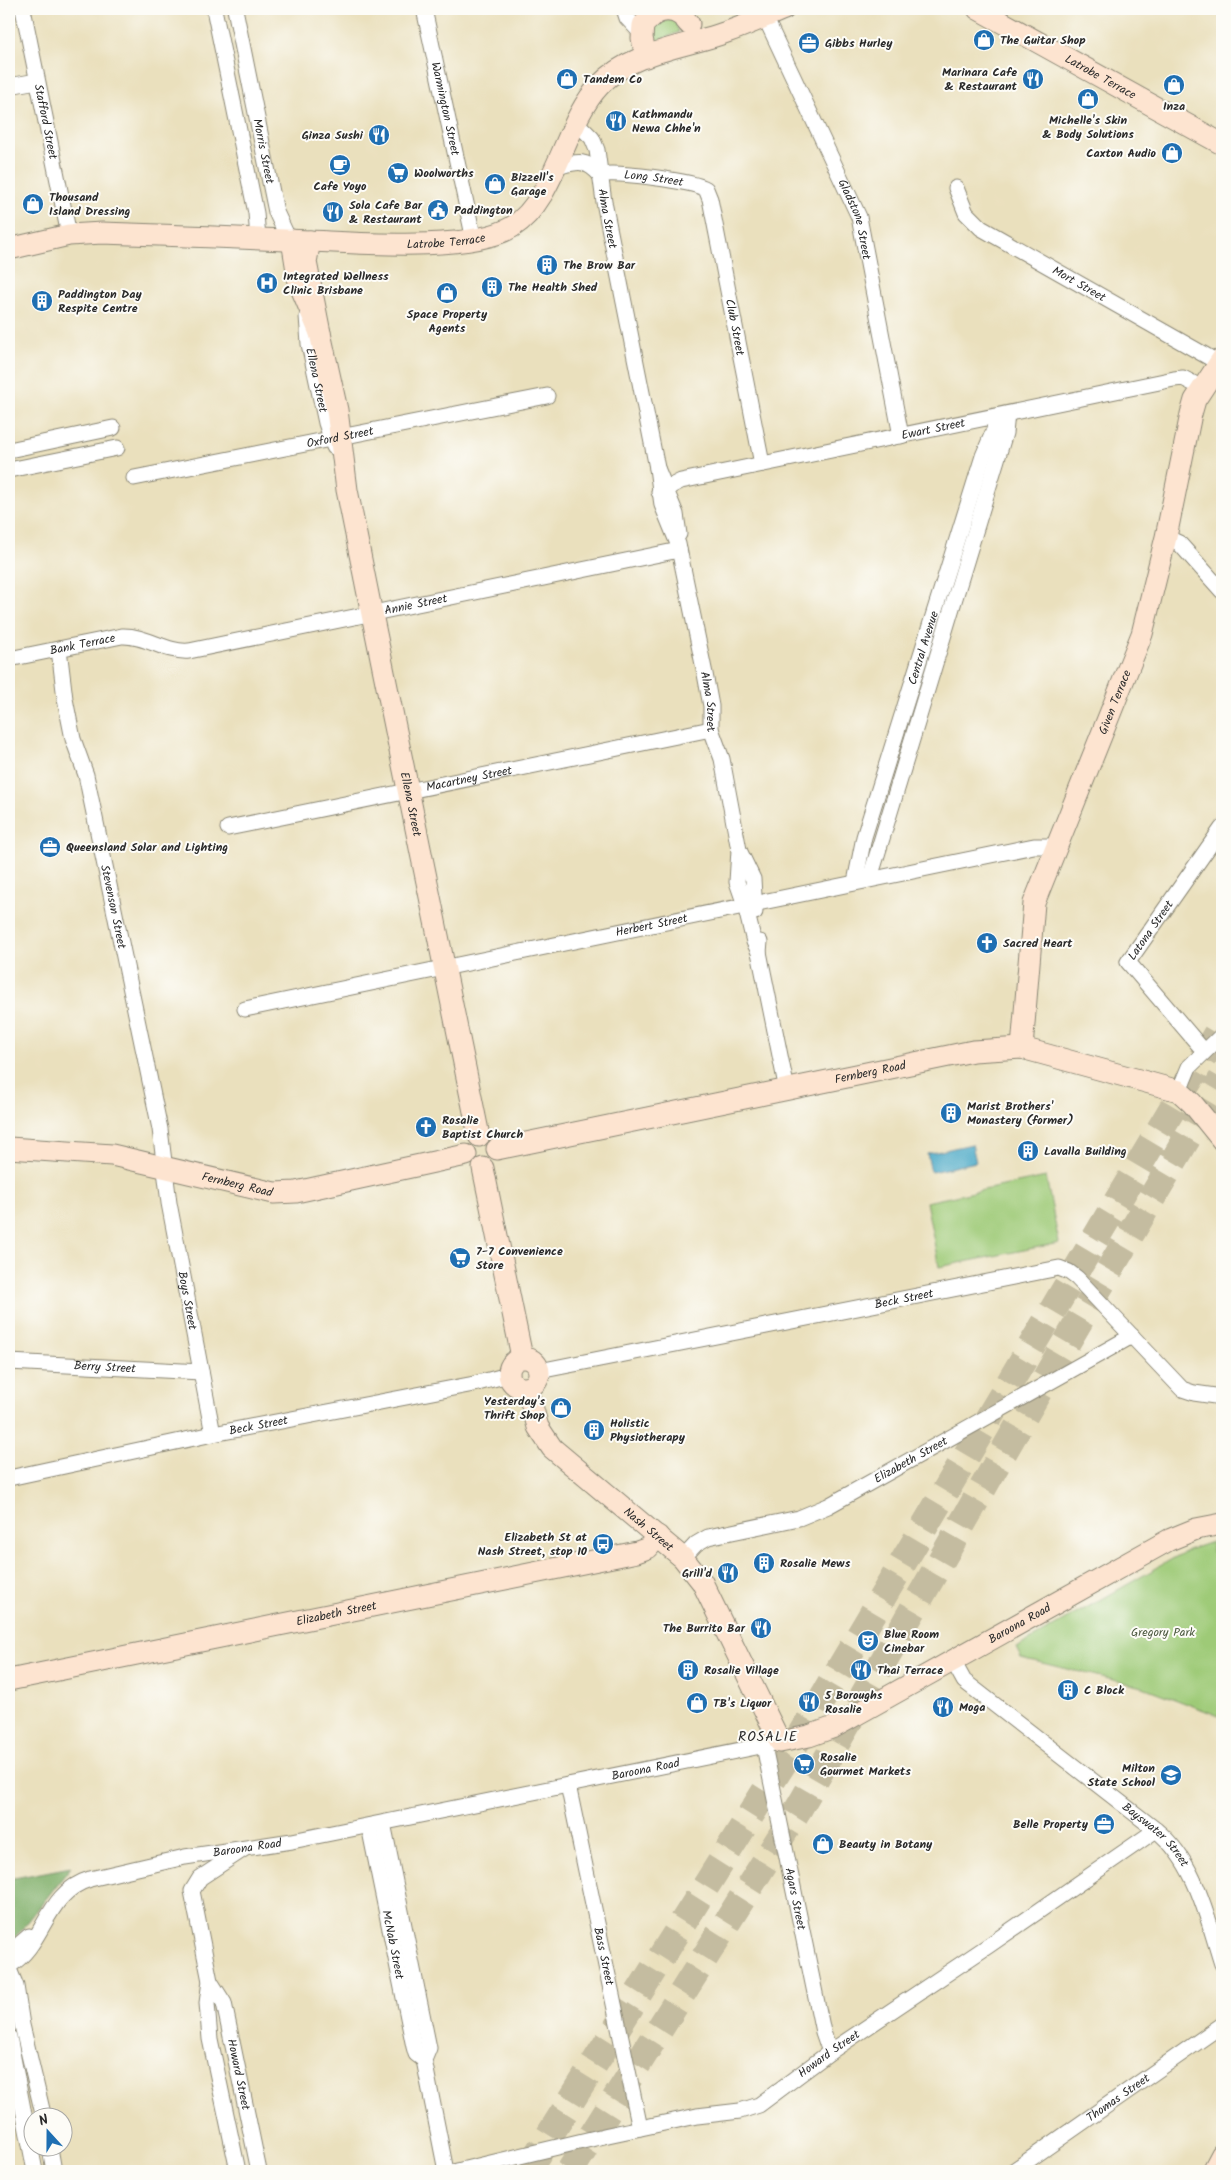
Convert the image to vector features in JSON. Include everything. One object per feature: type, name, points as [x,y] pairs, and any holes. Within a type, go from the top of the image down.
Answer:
[{"type":"street","name":"Stafford Street","points":[[23,9],[69,235]]},
{"type":"street","name":"Morris Street","points":[[214,9],[256,214],[258,239]]},
{"type":"street","name":"Morris Street","points":[[234,9],[276,212],[297,240]]},
{"type":"street","name":"Warmington Street","points":[[424,9],[474,240]]},
{"type":"street","points":[[624,9],[626,18],[642,34]]},
{"type":"street","points":[[632,9],[641,14],[665,10],[674,12],[681,15],[690,25]]},
{"type":"street","name":"Latrobe Terrace","points":[[978,9],[1222,144]]},
{"type":"street","points":[[646,57],[642,34],[644,24],[656,13]]},
{"type":"street","name":"Latrobe Terrace","points":[[9,249],[69,235],[102,233],[388,243],[474,240],[503,232],[523,219],[539,198],[589,98],[601,84],[624,66],[646,57],[690,25],[734,30],[774,13]]},
{"type":"street","name":"Gladstone Street","points":[[774,13],[858,217],[901,436]]},
{"type":"street","points":[[225,65],[246,61]]},
{"type":"street","points":[[9,86],[37,80]]},
{"type":"street","name":"Alma Street","points":[[576,122],[592,138],[596,146],[600,175],[662,491],[678,522],[679,550],[710,702],[711,729],[722,759],[739,850],[753,879],[750,905],[760,933],[759,952],[786,1090]]},
{"type":"street","name":"Alma Street","points":[[554,168],[582,162],[590,165],[600,175]]},
{"type":"street","name":"Long Street","points":[[600,175],[610,173],[627,174],[698,185],[706,189]]},
{"type":"street","name":"Mort Street","points":[[956,188],[966,213],[981,228],[1221,361]]},
{"type":"street","name":"Club Street","points":[[706,189],[710,199],[762,464]]},
{"type":"street","name":"Ellena Street","points":[[297,240],[294,262],[309,324],[309,344],[345,471],[407,791],[479,1136]]},
{"type":"street","name":"Ellena Street","points":[[297,240],[306,262],[320,333],[336,438]]},
{"type":"street","name":"Ellena Street","points":[[300,287],[320,333]]},
{"type":"street","name":"Given Terrace","points":[[1022,1048],[1034,903],[1142,634],[1166,537],[1191,414],[1202,388],[1221,361]]},
{"type":"street","name":"Ewart Street","points":[[662,491],[681,481],[1174,379],[1183,378],[1202,388]]},
{"type":"street","name":"Oxford Street","points":[[134,478],[548,396]]},
{"type":"street","name":"Central Avenue","points":[[863,880],[1005,433],[1002,415]]},
{"type":"street","points":[[9,450],[113,428]]},
{"type":"street","points":[[9,470],[117,448]]},
{"type":"street","points":[[1166,537],[1179,543],[1222,591]]},
{"type":"street","name":"Annie Street","points":[[155,642],[176,650],[189,651],[679,550]]},
{"type":"street","name":"Bank Terrace","points":[[9,659],[122,636],[135,636],[155,642]]},
{"type":"street","name":"Stevenson Street","points":[[59,649],[66,707],[75,747],[86,775],[160,1129],[165,1166]]},
{"type":"street","name":"Macartney Street","points":[[228,828],[711,729]]},
{"type":"street","name":"Latona Street","points":[[1204,1051],[1128,962],[1222,828]]},
{"type":"street","name":"Herbert Street","points":[[245,1009],[863,880],[1034,846],[1058,846]]},
{"type":"street","points":[[1222,1034],[1189,1067],[1179,1091],[1222,1140]]},
{"type":"street","name":"Fernberg Road","points":[[497,1149],[973,1051],[1022,1048],[1179,1091]]},
{"type":"street","points":[[479,1136],[489,1138],[497,1149],[496,1159],[483,1168],[470,1163],[466,1155],[467,1145],[479,1136]]},
{"type":"street","name":"Fernberg Road","points":[[9,1148],[112,1155],[274,1193],[296,1192],[466,1155]]},
{"type":"street","name":"Boys Street","points":[[165,1166],[169,1203],[213,1434]]},
{"type":"street","points":[[483,1168],[522,1358]]},
{"type":"street","name":"Beck Street","points":[[533,1379],[1059,1268],[1072,1274],[1182,1389],[1194,1393],[1222,1397]]},
{"type":"street","name":"Elizabeth Street","points":[[683,1558],[696,1544],[708,1537],[799,1518],[828,1506],[1132,1336]]},
{"type":"street","points":[[522,1358],[535,1362],[533,1379],[513,1384],[508,1375],[513,1362],[522,1358]]},
{"type":"street","name":"Berry Street","points":[[9,1362],[202,1372]]},
{"type":"street","name":"Beck Street","points":[[9,1478],[213,1434],[474,1384],[508,1375]]},
{"type":"street","name":"Nash Street","points":[[533,1379],[538,1427],[552,1448],[683,1558],[702,1582],[772,1744]]},
{"type":"street","name":"Baroona Road","points":[[9,1968],[26,1952],[43,1922],[64,1892],[83,1881],[185,1857],[376,1824],[772,1744],[809,1736],[834,1727],[1169,1540],[1196,1529],[1222,1524]]},
{"type":"street","name":"Elizabeth Street","points":[[9,1680],[637,1552],[648,1548],[658,1536]]},
{"type":"street","name":"Bayswater Street","points":[[953,1661],[964,1681],[1156,1830],[1175,1847],[1187,1864],[1222,1964]]},
{"type":"street","name":"Agars Street","points":[[772,1744],[823,2032],[830,2052]]},
{"type":"street","name":"Bass Street","points":[[568,1785],[640,2128]]},
{"type":"street","name":"McNab Street","points":[[376,1824],[414,2047],[416,2054],[424,2060],[446,2171]]},
{"type":"street","name":"Howard Street","points":[[457,2171],[640,2128],[754,2108],[830,2052],[1156,1830]]},
{"type":"street","name":"Howard Street","points":[[238,2171],[210,2038],[207,2002],[210,1981],[192,1888],[206,1874],[248,1847]]},
{"type":"street","name":"Baroona Road","points":[[9,1953],[43,1922]]},
{"type":"street","points":[[9,1968],[16,1984],[22,2025],[42,2108]]},
{"type":"street","name":"Howard Street","points":[[210,1981],[224,2003],[259,2171]]},
{"type":"street","name":"Thomas Street","points":[[1013,2171],[1222,2025]]},
{"type":"street","points":[[9,2037],[15,2098],[35,2171]]},
{"type":"street","points":[[1213,2171],[1222,2154]]},
{"type":"street","points":[[52,2158],[54,2171]]},
{"type":"green space","points":[[674,18],[679,32],[658,41],[652,40],[652,25]]},
{"type":"green space","points":[[1046,1177],[1059,1243],[939,1267],[926,1202]]},
{"type":"green space","name":"Gregory Park","points":[[1212,1542],[1212,1552],[1222,1552],[1222,1717],[1143,1687],[1021,1658],[1016,1648],[1188,1550]]},
{"type":"green space","points":[[71,1867],[20,1932],[9,1943],[9,1879]]},
{"type":"water","points":[[972,1144],[976,1162],[931,1172],[927,1154]]},
{"type":"tunnel","points":[[527,2171],[800,1736],[1222,1025]]},
{"type":"tunnel","points":[[570,2171],[799,1808],[1058,1357],[1222,1079]]},
{"type":"place","name":"The Guitar Shop","points":[[984,40]]},
{"type":"place","name":"Gibbs Hurley","points":[[809,43]]},
{"type":"place","name":"Tandem Co","points":[[567,79]]},
{"type":"place","name":"Marinara Cafe & Restaurant","points":[[1033,79]]},
{"type":"place","name":"Inza","points":[[1174,85]]},
{"type":"place","name":"Michelle's Skin & Body Solutions","points":[[1088,99]]},
{"type":"place","name":"Kathmandu Newa Chhe'n","points":[[616,121]]},
{"type":"place","name":"Ginza Sushi","points":[[379,135]]},
{"type":"place","name":"Caxton Audio","points":[[1172,153]]},
{"type":"place","name":"Cafe Yoyo","points":[[340,165]]},
{"type":"place","name":"Woolworths","points":[[398,173]]},
{"type":"place","name":"Bizzell's Garage","points":[[495,184]]},
{"type":"place","name":"Thousand Island Dressing","points":[[33,204]]},
{"type":"place","name":"Paddington","points":[[438,210]]},
{"type":"place","name":"Sola Cafe Bar & Restaurant","points":[[333,212]]},
{"type":"place","name":"The Brow Bar","points":[[547,265]]},
{"type":"place","name":"Integrated Wellness Clinic Brisbane","points":[[267,283]]},
{"type":"place","name":"The Health Shed","points":[[492,287]]},
{"type":"place","name":"Space Property Agents","points":[[447,293]]},
{"type":"place","name":"Paddington Day Respite Centre","points":[[42,301]]},
{"type":"place","name":"Queensland Solar and Lighting","points":[[50,847]]},
{"type":"place","name":"Sacred Heart","points":[[987,943]]},
{"type":"place","name":"Marist Brothers' Monastery (former)","points":[[951,1113]]},
{"type":"place","name":"Rosalie Baptist Church","points":[[426,1127]]},
{"type":"place","name":"Lavalla Building","points":[[1028,1151]]},
{"type":"place","name":"7-7 Convenience Store","points":[[460,1258]]},
{"type":"place","name":"Yesterday's Thrift Shop","points":[[561,1408]]},
{"type":"place","name":"Holistic Physiotherapy","points":[[594,1430]]},
{"type":"place","name":"Elizabeth St at Nash Street, stop 10","points":[[603,1544]]},
{"type":"place","name":"Rosalie Mews","points":[[764,1563]]},
{"type":"place","name":"Grill'd","points":[[728,1573]]},
{"type":"place","name":"The Burrito Bar","points":[[761,1628]]},
{"type":"place","name":"Blue Room Cinebar","points":[[868,1641]]},
{"type":"place","name":"Rosalie Village","points":[[688,1670]]},
{"type":"place","name":"Thai Terrace","points":[[861,1670]]},
{"type":"place","name":"C Block","points":[[1068,1690]]},
{"type":"place","name":"5 Boroughs Rosalie","points":[[809,1702]]},
{"type":"place","name":"TB's Liquor","points":[[697,1703]]},
{"type":"place","name":"Moga","points":[[943,1707]]},
{"type":"place","name":"Rosalie Gourmet Markets","points":[[804,1764]]},
{"type":"place","name":"Milton State School","points":[[1171,1775]]},
{"type":"place","name":"Belle Property","points":[[1104,1824]]},
{"type":"place","name":"Beauty in Botany","points":[[823,1844]]},
{"type":"district","name":"ROSALIE","points":[[768,1736]]}]
